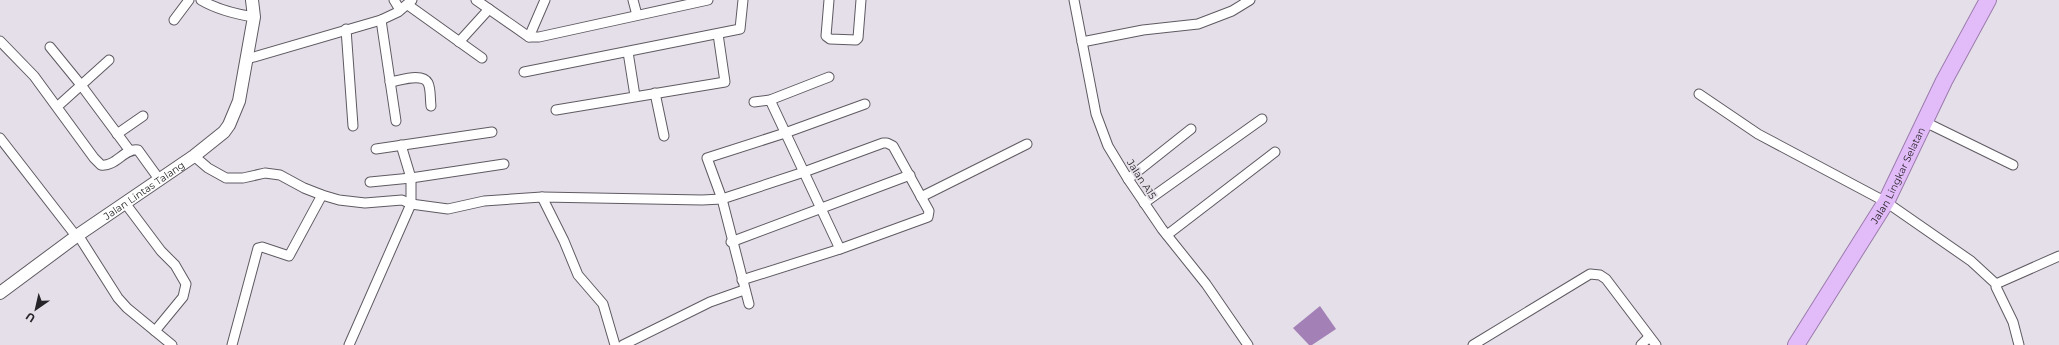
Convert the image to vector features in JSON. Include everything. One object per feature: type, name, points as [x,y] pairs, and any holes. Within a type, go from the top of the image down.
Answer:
[{"type":"highway","name":"Jalan Lingkar Selatan","points":[[1796,345],[1886,202],[1944,81],[1988,0]]},
{"type":"street","points":[[174,20],[190,0]]},
{"type":"street","points":[[201,0],[233,14],[254,17]]},
{"type":"street","name":"Jalan Lintas Talang","points":[[0,292],[77,235],[194,156],[214,140],[229,125],[239,101],[247,59],[254,17],[252,0]]},
{"type":"street","points":[[394,0],[407,5],[482,58]]},
{"type":"street","points":[[476,0],[529,37],[539,37],[708,0]]},
{"type":"street","points":[[529,37],[545,0]]},
{"type":"street","points":[[633,0],[637,15]]},
{"type":"street","points":[[524,72],[740,29],[743,0]]},
{"type":"street","points":[[829,0],[826,36],[830,39],[856,40],[858,38],[861,0]]},
{"type":"street","name":"Jalan A15","points":[[1074,0],[1096,114],[1108,146],[1144,203],[1206,284],[1248,345]]},
{"type":"street","points":[[1082,42],[1143,30],[1198,24],[1232,11],[1250,0]]},
{"type":"street","points":[[247,59],[310,42],[346,29],[381,20],[407,5]]},
{"type":"street","points":[[459,42],[489,9]]},
{"type":"street","points":[[381,20],[396,121]]},
{"type":"street","points":[[346,29],[354,126]]},
{"type":"street","points":[[556,110],[725,82],[718,34]]},
{"type":"street","points":[[0,41],[34,76],[58,106],[94,158],[101,165],[111,165],[130,151],[134,150],[141,152],[160,180]]},
{"type":"street","points":[[50,47],[81,84],[130,151]]},
{"type":"street","points":[[628,52],[635,96]]},
{"type":"street","points":[[58,106],[109,60]]},
{"type":"street","points":[[754,102],[770,100],[830,77]]},
{"type":"street","points":[[390,82],[414,78],[424,79],[428,83],[431,106]]},
{"type":"street","points":[[655,93],[664,136]]},
{"type":"street","points":[[1699,94],[1758,134],[1886,202],[1971,261],[1996,284],[1996,287],[2013,322],[2019,345]]},
{"type":"street","points":[[770,100],[840,249]]},
{"type":"street","points":[[748,304],[731,242],[722,199],[707,161],[708,156],[785,133],[865,104]]},
{"type":"street","points":[[117,134],[144,116]]},
{"type":"street","points":[[1144,203],[1262,119]]},
{"type":"street","points":[[1925,122],[2013,165]]},
{"type":"street","points":[[1128,179],[1191,129]]},
{"type":"street","points":[[376,149],[492,132]]},
{"type":"street","points":[[0,138],[77,235],[118,298],[127,308],[172,345]]},
{"type":"street","points":[[194,156],[208,168],[226,178],[243,178],[266,173],[290,179],[304,188],[339,200],[364,203],[402,200],[411,204],[448,209],[484,201],[542,197],[702,200],[722,199],[887,143],[893,146],[930,211],[928,217],[840,249],[742,280]]},
{"type":"street","points":[[921,197],[1027,144]]},
{"type":"street","points":[[348,345],[411,204],[412,178],[401,145]]},
{"type":"street","points":[[1167,235],[1275,152]]},
{"type":"street","points":[[370,182],[412,178],[504,164]]},
{"type":"street","points":[[731,242],[910,176]]},
{"type":"street","points":[[232,345],[258,248],[262,247],[289,256],[322,195]]},
{"type":"street","points":[[542,197],[564,241],[578,275],[603,304],[615,345]]},
{"type":"street","points":[[125,203],[161,251],[175,265],[186,284],[183,297],[155,331]]},
{"type":"street","points":[[1996,284],[2059,256]]},
{"type":"street","points":[[1473,345],[1590,274],[1600,275],[1606,279],[1656,345]]},
{"type":"street","points":[[623,345],[710,302],[744,290]]},
{"type":"street","points":[[1641,345],[1649,337]]},
{"type":"shaded area","points":[[1320,306],[1336,329],[1312,345],[1309,345],[1293,328]]}]
